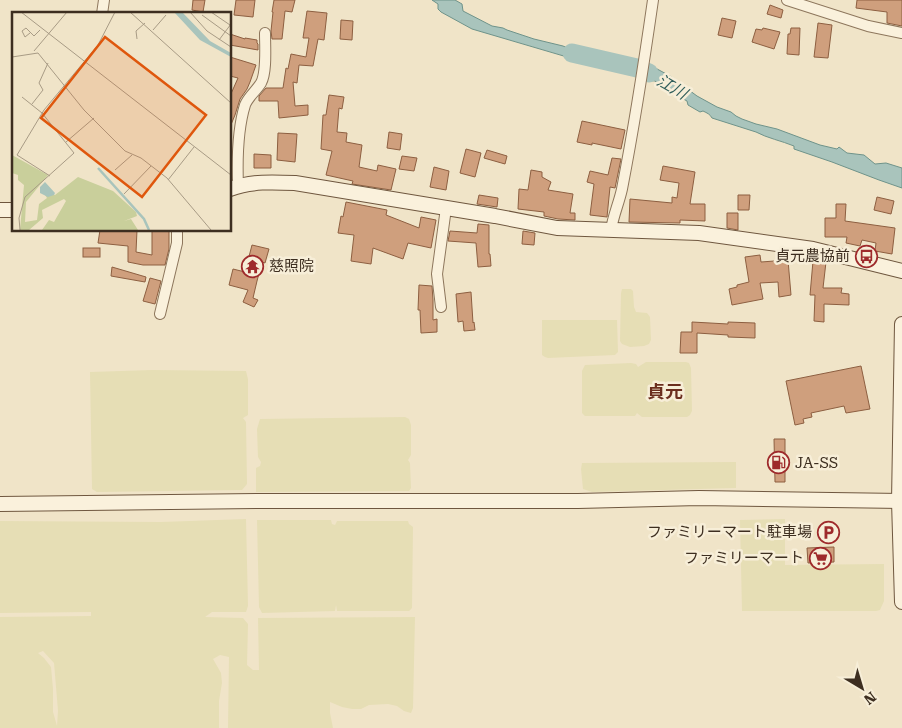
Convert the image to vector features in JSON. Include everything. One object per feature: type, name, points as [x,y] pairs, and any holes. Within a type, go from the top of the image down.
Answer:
[{"type":"street","points":[[611,230],[622,192],[653,0]]},
{"type":"street","points":[[787,0],[868,26],[902,32]]},
{"type":"street","points":[[265,33],[264,73],[262,82],[246,103],[240,127],[234,188],[246,184],[267,182],[295,183],[557,228],[699,233],[813,249],[902,271]]},
{"type":"street","points":[[441,307],[437,274],[446,208]]},
{"type":"street","points":[[160,314],[177,243],[177,231]]},
{"type":"street","points":[[902,324],[902,602]]},
{"type":"street","points":[[0,504],[264,501],[578,501],[699,498],[901,501]]},
{"type":"shaded area","points":[[622,289],[631,289],[633,291],[636,312],[647,313],[650,317],[651,340],[649,344],[630,347],[622,344],[620,341]]},
{"type":"shaded area","points":[[542,320],[617,320],[618,352],[615,355],[545,357],[542,355]]},
{"type":"shaded area","points":[[646,362],[689,363],[691,368],[692,411],[690,415],[687,417],[642,417],[637,413],[635,416],[585,416],[582,413],[582,371],[585,365],[631,363],[636,364],[638,367]]},
{"type":"shaded area","points":[[152,370],[246,371],[248,379],[248,415],[243,418],[246,422],[247,484],[242,490],[97,492],[92,489],[90,372]]},
{"type":"shaded area","points":[[405,417],[409,419],[411,425],[411,455],[408,460],[410,463],[411,488],[409,491],[256,492],[256,468],[260,466],[261,462],[258,457],[257,429],[260,419]]},
{"type":"shaded area","points":[[736,462],[736,488],[592,492],[583,489],[582,463]]},
{"type":"shaded area","points":[[246,519],[248,606],[246,612],[212,612],[205,617],[243,618],[248,624],[247,665],[253,670],[259,670],[258,618],[415,617],[413,708],[411,713],[388,704],[369,705],[361,709],[352,709],[330,702],[333,728],[228,728],[229,657],[220,655],[213,659],[221,673],[222,683],[219,701],[219,728],[0,728],[0,617],[91,616],[91,612],[0,613],[0,521],[161,522]],"holes":[[[43,651],[54,663],[58,711],[57,726],[53,712],[51,667],[38,653]]]},
{"type":"shaded area","points":[[785,519],[785,565],[884,564],[884,601],[880,610],[742,611],[740,520]]},
{"type":"shaded area","points":[[257,520],[331,520],[332,524],[335,525],[337,521],[408,521],[413,527],[412,608],[409,611],[337,611],[336,605],[335,611],[262,613],[259,607]]},
{"type":"water","points":[[432,0],[455,0],[462,4],[463,11],[492,26],[595,56],[596,59],[593,63],[584,62],[472,29],[441,12],[438,9],[438,4]]},
{"type":"water","points":[[648,64],[670,76],[697,96],[742,119],[777,129],[820,145],[837,149],[839,147],[847,153],[864,155],[875,164],[886,163],[902,168],[902,188],[794,149],[794,146],[789,144],[712,118],[707,113],[700,112],[688,105],[687,101],[677,93],[669,92],[655,81],[646,80]]},
{"type":"building","points":[[193,0],[205,0],[203,12],[192,10]]},
{"type":"building","points":[[236,0],[255,0],[253,17],[234,15]]},
{"type":"building","points":[[274,0],[295,0],[292,12],[285,11],[282,39],[272,39]]},
{"type":"building","points":[[857,0],[902,0],[902,26],[887,23],[887,12],[856,8]]},
{"type":"building","points":[[770,5],[783,10],[781,18],[767,14]]},
{"type":"building","points":[[307,11],[327,13],[324,40],[318,39],[313,66],[299,65],[297,83],[293,82],[295,106],[308,105],[308,115],[279,118],[278,101],[259,101],[259,96],[266,88],[283,88],[286,68],[288,69],[291,54],[306,57],[309,38],[303,38]]},
{"type":"building","points":[[722,18],[736,21],[732,38],[718,35]]},
{"type":"building","points":[[341,20],[353,21],[352,40],[340,39]]},
{"type":"building","points":[[818,23],[832,25],[828,58],[814,57]]},
{"type":"building","points":[[763,28],[780,32],[774,49],[752,42],[756,29],[762,30]]},
{"type":"building","points":[[791,28],[800,28],[799,55],[787,54],[788,34],[790,34]]},
{"type":"building","points":[[231,34],[245,39],[257,40],[258,50],[231,45]]},
{"type":"building","points":[[231,57],[256,65],[247,89],[240,99],[231,125],[231,94],[238,78],[231,76]]},
{"type":"building","points":[[329,95],[344,97],[342,109],[339,108],[337,132],[347,133],[346,142],[362,145],[359,167],[377,171],[378,165],[396,169],[391,190],[352,184],[353,181],[326,175],[332,151],[321,149],[323,115],[326,115]]},
{"type":"building","points":[[582,121],[625,130],[621,149],[577,142]]},
{"type":"building","points":[[389,132],[402,134],[400,150],[387,148]]},
{"type":"building","points":[[278,133],[297,134],[295,162],[277,160]]},
{"type":"building","points":[[466,149],[481,153],[475,177],[460,173]]},
{"type":"building","points":[[487,150],[507,156],[505,164],[484,158]]},
{"type":"building","points":[[254,154],[271,155],[271,168],[254,168]]},
{"type":"building","points":[[402,156],[417,158],[414,171],[399,169]]},
{"type":"building","points":[[612,158],[621,159],[615,188],[610,187],[607,217],[590,215],[594,184],[587,182],[590,171],[608,175]]},
{"type":"building","points":[[663,166],[695,172],[690,204],[705,204],[705,221],[680,220],[680,223],[629,222],[630,199],[672,203],[672,197],[677,198],[679,183],[660,180]]},
{"type":"building","points":[[434,167],[449,171],[446,190],[430,187]]},
{"type":"building","points":[[531,170],[542,172],[542,177],[551,182],[548,190],[573,194],[570,213],[575,213],[575,220],[558,219],[544,216],[544,212],[518,209],[519,189],[528,190]]},
{"type":"building","points":[[479,195],[498,198],[497,207],[477,204]]},
{"type":"building","points":[[738,195],[750,195],[749,210],[738,210]]},
{"type":"building","points":[[877,197],[894,201],[891,214],[874,210]]},
{"type":"building","points":[[346,202],[387,210],[386,215],[419,228],[421,217],[436,220],[431,248],[408,243],[403,259],[373,248],[371,264],[351,261],[354,235],[338,233]]},
{"type":"building","points":[[836,204],[846,204],[845,221],[895,228],[892,254],[875,251],[876,243],[862,240],[860,246],[846,243],[847,237],[825,237],[825,218],[836,218]]},
{"type":"building","points":[[727,213],[738,213],[738,230],[727,228]]},
{"type":"building","points":[[478,224],[489,225],[491,266],[478,267],[476,243],[448,241],[450,231],[477,233]]},
{"type":"building","points":[[100,231],[137,231],[136,252],[152,255],[152,231],[169,231],[169,249],[165,265],[143,265],[128,262],[128,246],[98,243]]},
{"type":"building","points":[[523,231],[535,233],[534,245],[522,244]]},
{"type":"building","name":"慈照院","points":[[252,245],[269,249],[265,263],[262,262],[257,281],[253,298],[258,300],[254,307],[243,302],[248,290],[229,285],[233,269],[245,272]]},
{"type":"building","points":[[83,248],[100,248],[100,257],[83,257]]},
{"type":"building","points":[[760,255],[761,262],[788,260],[791,295],[779,297],[778,282],[760,283],[763,299],[732,305],[729,289],[749,282],[745,257]]},
{"type":"building","points":[[813,261],[826,262],[823,288],[842,288],[841,293],[849,294],[849,305],[824,304],[824,322],[814,321],[815,295],[810,295]]},
{"type":"building","points":[[112,267],[146,277],[145,282],[111,276]]},
{"type":"building","points":[[150,278],[161,281],[155,304],[143,301]]},
{"type":"building","points":[[419,285],[432,286],[433,320],[437,319],[437,332],[421,333],[420,310],[418,310]]},
{"type":"building","points":[[471,292],[475,330],[464,331],[463,321],[458,322],[456,294]]},
{"type":"building","points":[[692,322],[755,323],[755,338],[697,333],[697,353],[680,353],[681,332],[692,332]]},
{"type":"building","points":[[861,366],[870,409],[846,413],[844,406],[811,413],[812,417],[803,419],[804,423],[795,425],[786,381]]},
{"type":"building","points":[[774,439],[785,439],[785,482],[775,482]]},
{"type":"building","name":"ファミリーマート","points":[[834,547],[834,562],[808,563],[807,548]]},
{"type":"waterway","name":"江川","points":[[572,53],[637,68],[649,73]]},
{"type":"place","name":"貞元農協前","points":[[866,256]]},
{"type":"place","name":"慈照院","points":[[253,266]]},
{"type":"place","name":"JA-SS","points":[[779,463]]},
{"type":"place","name":"ファミリーマート駐車場","points":[[828,532]]},
{"type":"place","name":"ファミリーマート","points":[[820,558]]},
{"type":"district","name":"貞元","points":[[665,391]]}]
